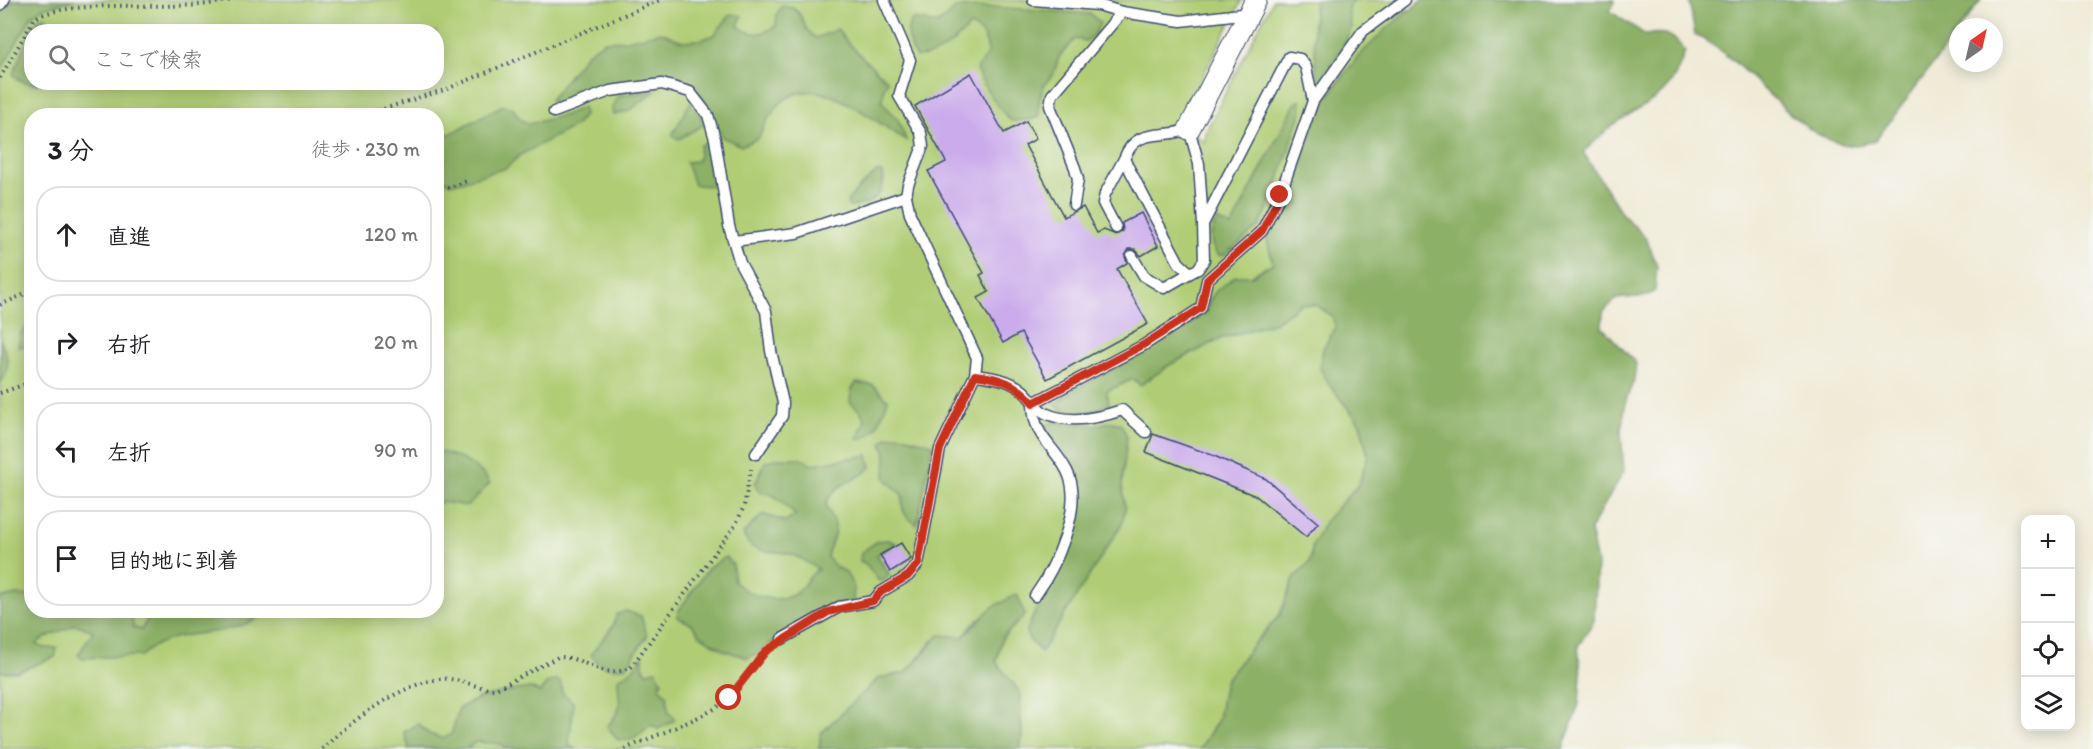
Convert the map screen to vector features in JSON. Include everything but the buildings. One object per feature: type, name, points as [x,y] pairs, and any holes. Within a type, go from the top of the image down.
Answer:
[{"type":"street","points":[[1189,129],[1253,7]]},
{"type":"lane","points":[[0,5],[4,0]]},
{"type":"lane","points":[[782,639],[839,607],[873,601],[881,592],[908,576],[918,564],[940,449],[975,375],[977,358],[972,344],[939,280],[910,214],[906,196],[923,146],[921,134],[899,96],[910,60],[884,0]]},
{"type":"lane","points":[[1033,0],[1098,5],[1122,12],[1181,21],[1253,7]]},
{"type":"lane","points":[[1033,403],[1143,345],[1201,308],[1207,280],[1262,231],[1280,195],[1313,101],[1363,31],[1405,0]]},
{"type":"lane","points":[[1074,205],[1078,179],[1050,106],[1052,95],[1122,12]]},
{"type":"lane","points":[[1203,224],[1289,57],[1300,58],[1306,67],[1313,101]]},
{"type":"lane","points":[[554,112],[610,91],[662,84],[690,92],[708,115],[740,263],[766,311],[771,351],[783,403],[782,416],[756,454]]},
{"type":"lane","points":[[1116,228],[1103,203],[1105,194],[1128,149],[1139,139],[1155,133],[1176,134],[1189,129],[1199,164],[1204,260],[1194,271],[1164,288],[1144,276],[1132,256]]},
{"type":"lane","points":[[1124,159],[1179,264],[1207,280]]},
{"type":"lane","points":[[734,241],[796,233],[906,196]]},
{"type":"lane","points":[[975,375],[999,378],[1022,389],[1033,403],[1044,412],[1056,417],[1099,418],[1122,410],[1146,432]]},
{"type":"lane","points":[[1033,403],[1033,416],[1040,437],[1067,472],[1072,488],[1063,543],[1050,574],[1035,596]]},
{"type":"path","points":[[31,24],[41,13],[69,8],[199,5],[232,0]]},
{"type":"path","points":[[444,90],[660,0]]},
{"type":"path","points":[[0,78],[24,36]]},
{"type":"path","points":[[386,108],[444,90]]},
{"type":"path","points":[[444,189],[467,181]]},
{"type":"path","points":[[0,305],[24,294]]},
{"type":"path","points":[[0,393],[24,385]]},
{"type":"path","points":[[322,749],[366,711],[426,683],[443,679],[496,689],[558,657],[568,657],[596,670],[611,673],[631,667],[736,524],[744,506],[747,481],[756,454]]},
{"type":"path","points":[[625,749],[719,706],[736,691],[766,651],[782,639]]},
{"type":"green space","points":[[0,0],[1242,0],[1179,122],[1204,142],[1207,129],[1273,0],[1315,0],[1313,26],[1351,28],[1348,9],[1354,0],[1401,0],[1408,10],[1357,58],[1312,117],[1282,209],[1267,239],[1273,263],[1210,299],[1206,313],[1149,350],[1060,398],[1066,411],[1092,412],[1109,405],[1106,391],[1133,379],[1140,385],[1171,364],[1220,339],[1275,322],[1301,304],[1316,305],[1332,316],[1336,327],[1323,349],[1330,386],[1360,423],[1368,455],[1359,484],[1327,519],[1313,544],[1310,562],[1294,578],[1280,615],[1225,681],[1218,720],[1200,749],[1020,749],[1022,735],[1019,692],[996,662],[1002,638],[1025,615],[977,620],[963,637],[933,640],[906,673],[879,678],[821,733],[819,749],[0,749]]},
{"type":"green space","points":[[14,0],[75,0],[42,8],[32,16],[27,24],[24,24],[24,30],[0,72],[0,13]]},
{"type":"green space","points":[[1315,0],[1354,0],[1348,9],[1351,28],[1344,46],[1320,82],[1317,79],[1313,26]]},
{"type":"green space","points":[[1422,0],[1615,0],[1610,11],[1646,35],[1659,33],[1672,37],[1685,51],[1672,81],[1657,98],[1612,126],[1583,152],[1622,214],[1645,237],[1657,266],[1655,291],[1647,296],[1616,299],[1603,312],[1602,327],[1636,363],[1634,380],[1626,400],[1621,433],[1624,471],[1590,530],[1597,563],[1594,621],[1578,646],[1581,674],[1579,704],[1563,749],[1200,749],[1218,720],[1225,681],[1280,615],[1294,578],[1310,562],[1313,544],[1327,519],[1359,484],[1368,455],[1360,423],[1330,386],[1320,368],[1323,349],[1336,327],[1332,316],[1316,305],[1301,304],[1275,322],[1220,339],[1171,364],[1140,385],[1133,379],[1107,391],[1109,405],[1088,411],[1073,412],[1060,409],[1055,404],[1081,386],[1149,350],[1206,313],[1210,299],[1216,291],[1235,276],[1252,276],[1273,263],[1267,239],[1282,209],[1312,117],[1357,58],[1384,31]]},
{"type":"green space","points":[[1689,0],[1981,0],[1967,18],[1949,18],[1949,43],[1875,141],[1862,144],[1848,145],[1828,140],[1809,129],[1734,61],[1715,46],[1695,35]]},
{"type":"green space","points":[[782,5],[796,10],[806,29],[816,38],[838,29],[853,48],[888,81],[884,88],[882,102],[898,120],[906,140],[846,102],[826,94],[807,92],[789,97],[773,112],[759,138],[741,146],[722,137],[700,94],[666,79],[607,84],[584,96],[554,105],[550,100],[587,53],[605,41],[627,40],[661,32],[682,41],[700,40],[714,35],[731,14],[742,16],[738,26],[743,30],[762,33],[776,26],[777,14]]},
{"type":"green space","points":[[994,7],[1091,14],[1100,23],[1095,34],[1086,41],[1075,39],[1059,57],[1054,73],[1044,85],[1039,102],[1039,116],[1030,120],[1011,121],[988,91],[976,70],[988,53],[985,40],[978,30],[970,26],[946,48],[924,57],[916,57],[909,43],[908,30],[911,20],[936,23],[955,8]]},
{"type":"green space","points":[[40,17],[46,17],[50,24],[35,24]]},
{"type":"green space","points":[[24,46],[24,82],[13,74]]},
{"type":"green space","points":[[655,91],[629,111],[613,115],[612,108],[619,95]]},
{"type":"green space","points":[[692,100],[705,124],[679,139],[672,135]]},
{"type":"green space","points":[[1300,100],[1302,111],[1271,202],[1259,227],[1223,256],[1218,255],[1211,238],[1217,220],[1231,227],[1295,104]]},
{"type":"green space","points":[[501,106],[512,107],[520,119],[529,124],[565,115],[583,107],[584,115],[575,126],[520,155],[506,168],[451,184],[444,180],[444,135],[448,135]]},
{"type":"green space","points":[[710,141],[717,186],[694,185],[686,162],[698,161],[700,145]]},
{"type":"green space","points":[[878,171],[883,173],[884,181],[875,198],[870,202],[849,207],[847,202],[849,198]]},
{"type":"green space","points":[[24,330],[24,346],[18,347]]},
{"type":"green space","points":[[0,339],[7,356],[8,367],[0,383]]},
{"type":"green space","points":[[856,383],[873,385],[888,400],[878,425],[870,435],[857,439],[865,420],[860,411],[850,402],[851,391]]},
{"type":"green space","points":[[1055,422],[1094,425],[1112,422],[1121,424],[1127,437],[1122,484],[1125,509],[1122,524],[1041,652],[1026,633],[1063,553],[1073,519],[1076,490],[1076,479],[1072,469],[1052,446],[1045,433],[1043,426]]},
{"type":"green space","points":[[900,435],[933,444],[917,525],[904,513],[903,496],[885,478],[886,454],[882,444],[886,438]]},
{"type":"green space","points":[[444,453],[469,463],[490,483],[468,506],[444,502]]},
{"type":"green space","points":[[868,455],[871,467],[859,477],[837,489],[826,503],[835,526],[827,557],[837,568],[845,571],[854,587],[853,601],[837,604],[809,616],[748,658],[723,650],[700,635],[692,624],[677,617],[679,610],[709,567],[726,557],[733,565],[734,582],[753,594],[775,599],[795,594],[818,569],[793,555],[758,549],[747,542],[743,534],[763,514],[786,522],[795,515],[771,494],[760,493],[755,484],[765,462],[779,458],[799,458],[813,464]]},
{"type":"green space","points":[[888,540],[896,543],[877,555],[889,574],[885,580],[879,581],[866,564],[860,561],[861,553],[877,541]]},
{"type":"green space","points":[[1017,594],[1025,615],[1002,638],[996,662],[1020,692],[1022,735],[1020,749],[819,749],[821,733],[879,678],[906,673],[939,635],[963,637],[991,608]]},
{"type":"green space","points":[[24,595],[24,618],[132,618],[133,627],[141,630],[149,618],[256,618],[236,627],[171,639],[155,645],[141,656],[81,658],[78,655],[93,631],[75,624],[36,644],[43,648],[57,648],[55,657],[17,672],[0,672],[0,598]]},
{"type":"green space","points":[[626,611],[641,616],[647,636],[626,667],[611,668],[597,663],[591,654],[613,626],[617,614]]},
{"type":"green space","points":[[643,656],[643,667],[647,672],[656,670],[662,681],[659,687],[667,695],[668,710],[675,720],[658,729],[650,725],[631,739],[617,739],[607,726],[619,709],[618,679],[632,670]]},
{"type":"green space","points":[[557,680],[561,683],[562,692],[573,702],[569,746],[577,749],[506,749],[501,744],[476,742],[466,749],[409,748],[404,732],[418,724],[429,734],[443,738],[451,735],[459,708],[481,697],[499,693],[530,688],[540,692],[547,683]]},
{"type":"route","points":[[729,698],[756,662],[782,639],[839,607],[873,601],[881,592],[908,576],[918,564],[940,449],[975,375],[999,378],[1022,389],[1033,403],[1143,345],[1201,308],[1207,280],[1262,231],[1280,195]]}]
